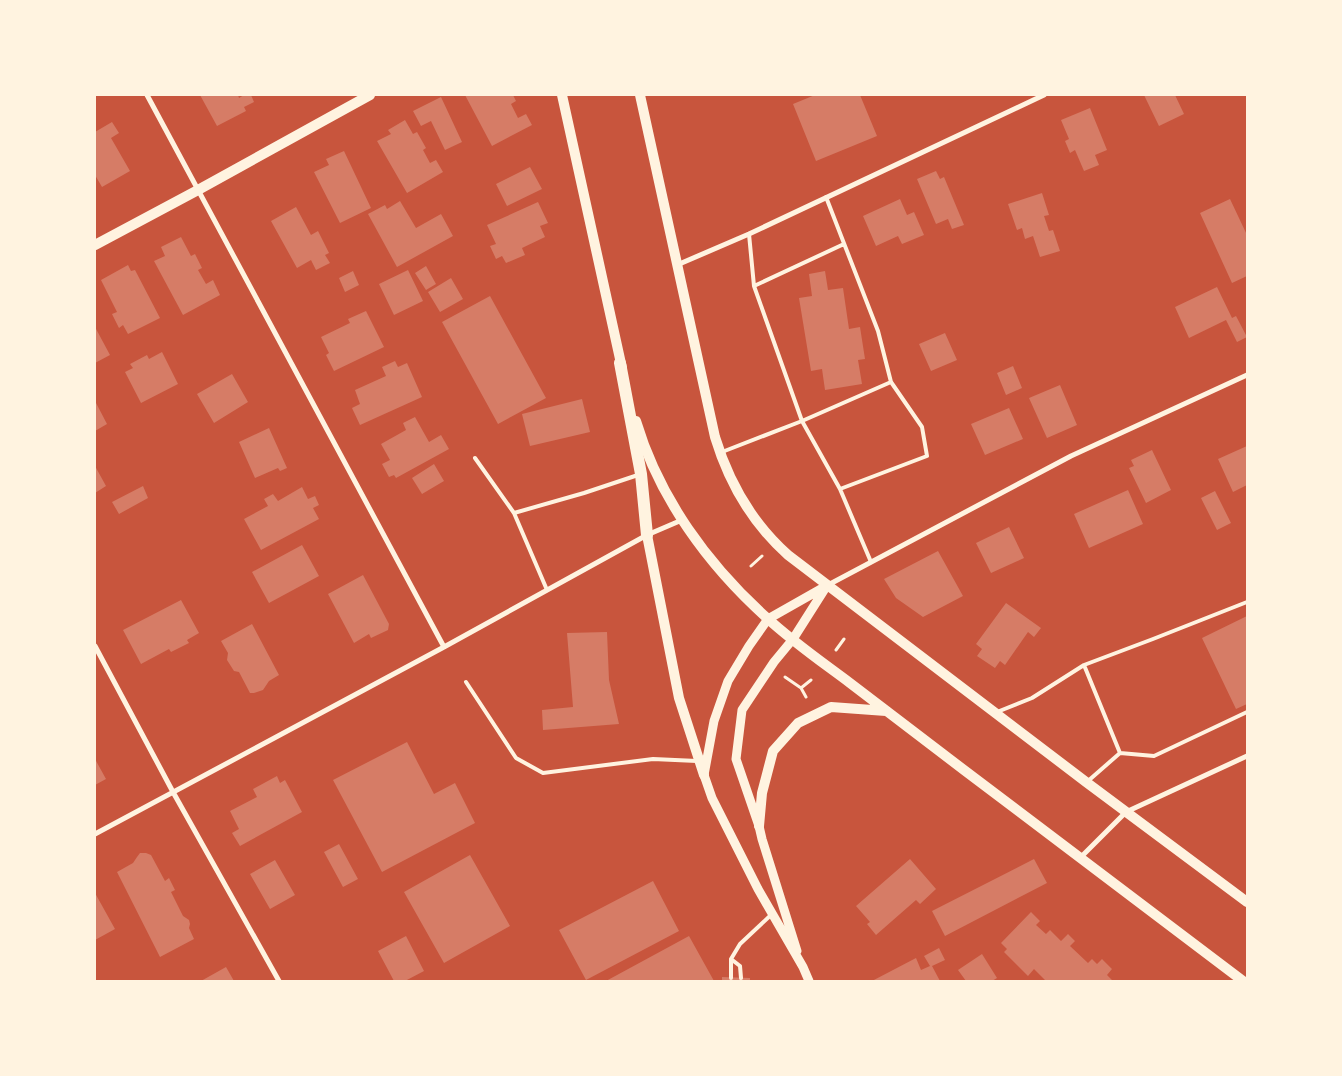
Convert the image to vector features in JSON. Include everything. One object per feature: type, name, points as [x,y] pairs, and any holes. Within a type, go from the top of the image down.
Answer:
[{"type":"main road","points":[[95,245],[370,95]]},
{"type":"main road","points":[[562,95],[630,404],[645,447],[664,488],[682,520],[707,556],[724,576],[768,619],[792,639],[1243,981]]},
{"type":"main road","points":[[640,95],[715,437],[720,453],[741,499],[764,532],[788,555],[1247,902]]},
{"type":"main road","points":[[620,363],[641,474],[647,536],[679,698],[704,775]]},
{"type":"main road","points":[[759,826],[762,793],[773,751],[798,723],[831,707],[886,711]]},
{"type":"street","points":[[147,95],[444,647]]},
{"type":"street","points":[[676,265],[749,234],[1044,95]]},
{"type":"street","points":[[809,981],[712,798],[704,775],[714,721],[728,681],[768,619],[828,585],[1071,456],[1247,375]]},
{"type":"street","points":[[95,834],[647,536],[682,520]]},
{"type":"street","points":[[802,967],[759,826],[736,759],[742,710],[828,585]]},
{"type":"street","points":[[95,646],[173,792],[279,981]]},
{"type":"street","points":[[1080,858],[1126,812],[1247,756]]},
{"type":"lane","points":[[826,197],[878,331],[891,382],[922,428],[927,456],[840,489]]},
{"type":"lane","points":[[749,234],[754,286],[802,421],[840,489],[871,562]]},
{"type":"lane","points":[[754,286],[844,244]]},
{"type":"lane","points":[[720,453],[802,421],[891,382]]},
{"type":"lane","points":[[475,458],[514,513],[547,590]]},
{"type":"lane","points":[[514,513],[641,474]]},
{"type":"lane","points":[[995,713],[1032,698],[1084,665],[1247,602]]},
{"type":"lane","points":[[1084,665],[1120,753]]},
{"type":"lane","points":[[466,682],[516,758],[543,773],[653,759],[700,761]]},
{"type":"lane","points":[[1086,782],[1120,753],[1154,756],[1247,712]]},
{"type":"lane","points":[[731,978],[731,959],[740,944],[772,914]]},
{"type":"lane","points":[[731,959],[740,966],[741,978]]},
{"type":"path","points":[[751,566],[763,555]]},
{"type":"path","points":[[835,651],[844,638]]},
{"type":"path","points":[[783,675],[801,688],[806,697]]},
{"type":"path","points":[[801,688],[811,680]]},
{"type":"building","points":[[200,95],[238,95],[239,98],[244,95],[251,95],[254,102],[244,107],[246,111],[217,126]]},
{"type":"building","points":[[465,95],[513,95],[516,101],[511,104],[518,118],[526,114],[532,125],[492,146]]},
{"type":"building","points":[[815,95],[860,95],[877,136],[816,161],[793,104]]},
{"type":"building","points":[[1144,95],[1175,95],[1184,114],[1159,126]]},
{"type":"building","points":[[441,97],[462,142],[445,150],[431,121],[421,126],[413,111]]},
{"type":"building","points":[[1090,108],[1107,150],[1095,155],[1099,165],[1084,171],[1075,150],[1070,153],[1065,141],[1069,139],[1061,120]]},
{"type":"building","points":[[405,120],[413,134],[417,132],[426,148],[423,150],[430,163],[436,160],[443,172],[407,193],[377,141],[391,134],[388,130]]},
{"type":"building","points":[[112,122],[119,133],[111,138],[130,171],[102,187],[95,175],[95,132]]},
{"type":"building","points":[[344,151],[371,208],[340,223],[314,172],[329,165],[326,159]]},
{"type":"building","points":[[530,167],[542,189],[507,206],[496,184]]},
{"type":"building","points":[[936,171],[940,179],[944,177],[964,225],[952,229],[948,219],[936,224],[917,179]]},
{"type":"building","points":[[1042,193],[1049,215],[1044,216],[1049,231],[1053,230],[1060,251],[1040,257],[1033,236],[1025,239],[1022,228],[1017,230],[1008,204]]},
{"type":"building","points":[[900,199],[907,215],[914,212],[924,235],[902,244],[898,236],[876,246],[863,216]]},
{"type":"building","points":[[1230,199],[1247,235],[1247,276],[1232,283],[1200,213]]},
{"type":"building","points":[[400,201],[416,228],[441,214],[453,236],[397,267],[368,214],[385,205],[387,209]]},
{"type":"building","points":[[538,202],[548,223],[540,226],[545,237],[522,248],[525,255],[506,263],[502,256],[496,259],[490,246],[496,244],[487,225]]},
{"type":"building","points":[[296,207],[311,235],[318,231],[329,253],[325,255],[330,263],[316,270],[311,260],[297,268],[271,221]]},
{"type":"building","points":[[181,237],[191,256],[195,254],[202,268],[198,270],[206,284],[213,280],[220,295],[183,315],[154,261],[165,256],[161,247]]},
{"type":"building","points":[[128,265],[131,271],[135,270],[160,318],[128,334],[123,325],[119,328],[112,314],[117,312],[101,280]]},
{"type":"building","points":[[426,266],[436,284],[426,290],[415,273]]},
{"type":"building","points":[[408,270],[423,301],[394,315],[379,284]]},
{"type":"building","points":[[353,271],[359,285],[345,292],[339,278]]},
{"type":"building","points":[[825,271],[828,290],[843,288],[849,329],[860,327],[865,359],[858,360],[862,384],[825,390],[822,369],[811,371],[799,298],[812,296],[809,274]]},
{"type":"building","points":[[451,278],[463,299],[440,312],[428,292]]},
{"type":"building","points":[[1217,287],[1232,318],[1236,316],[1247,337],[1237,342],[1226,320],[1189,338],[1175,307]]},
{"type":"building","points":[[490,296],[546,398],[498,424],[442,322]]},
{"type":"building","points":[[366,311],[384,347],[334,371],[326,355],[329,353],[321,337],[350,323],[348,319]]},
{"type":"building","points":[[95,327],[110,355],[95,363]]},
{"type":"building","points":[[945,333],[957,360],[931,371],[919,344]]},
{"type":"building","points":[[162,352],[178,384],[141,403],[125,372],[133,368],[130,364],[147,355],[149,359]]},
{"type":"building","points":[[395,361],[398,367],[407,363],[422,397],[360,425],[352,408],[360,404],[355,390],[386,376],[382,367]]},
{"type":"building","points":[[1013,366],[1022,388],[1006,395],[997,373]]},
{"type":"building","points":[[232,374],[248,402],[214,423],[197,394]]},
{"type":"building","points":[[1060,385],[1077,425],[1047,438],[1029,398]]},
{"type":"building","points":[[582,399],[590,432],[530,446],[522,414]]},
{"type":"building","points":[[95,401],[107,424],[95,431]]},
{"type":"building","points":[[1009,408],[1023,439],[985,455],[971,424]]},
{"type":"building","points":[[415,417],[429,442],[441,435],[449,449],[396,478],[394,475],[389,477],[382,464],[390,460],[381,444],[406,430],[403,423]]},
{"type":"building","points":[[269,428],[287,468],[280,471],[278,468],[255,478],[239,442]]},
{"type":"building","points":[[1247,446],[1247,485],[1233,492],[1218,459]]},
{"type":"building","points":[[1152,450],[1171,490],[1146,503],[1129,468],[1134,466],[1131,460]]},
{"type":"building","points":[[434,464],[444,481],[422,494],[412,478]]},
{"type":"building","points":[[95,466],[106,486],[95,493]]},
{"type":"building","points":[[143,486],[148,498],[119,514],[112,502]]},
{"type":"building","points":[[302,487],[308,499],[315,496],[319,505],[313,508],[319,519],[261,550],[244,519],[268,506],[264,499],[273,494],[278,501]]},
{"type":"building","points":[[1128,490],[1143,524],[1089,548],[1074,514]]},
{"type":"building","points":[[1215,491],[1231,523],[1217,530],[1201,498]]},
{"type":"building","points":[[1009,527],[1024,558],[991,573],[976,543]]},
{"type":"building","points":[[302,545],[319,576],[269,603],[252,572]]},
{"type":"building","points":[[938,551],[963,596],[923,617],[896,598],[884,579]]},
{"type":"building","points":[[363,575],[389,624],[388,630],[371,638],[369,634],[354,643],[328,594]]},
{"type":"building","points":[[181,600],[199,633],[187,640],[189,643],[171,652],[169,649],[141,664],[123,630]]},
{"type":"building","points":[[1006,603],[1041,628],[1034,637],[1028,632],[1005,665],[1000,661],[995,668],[977,656],[982,649],[976,644]]},
{"type":"building","points":[[1247,616],[1247,704],[1236,709],[1202,638]]},
{"type":"building","points":[[252,624],[279,675],[269,681],[263,690],[250,693],[239,672],[234,671],[227,660],[228,653],[221,641]]},
{"type":"building","points":[[607,632],[609,680],[619,724],[543,730],[542,710],[573,707],[567,633]]},
{"type":"building","points":[[407,742],[434,794],[455,783],[475,823],[382,872],[333,780]]},
{"type":"building","points":[[95,759],[106,779],[95,785]]},
{"type":"building","points":[[277,776],[280,783],[285,780],[302,812],[240,846],[232,833],[239,829],[230,811],[257,797],[253,789]]},
{"type":"building","points":[[339,844],[358,879],[343,887],[324,852]]},
{"type":"building","points":[[140,853],[151,855],[165,881],[169,878],[175,890],[171,892],[183,916],[189,920],[189,928],[194,939],[160,957],[117,872],[133,863]]},
{"type":"building","points":[[470,855],[510,926],[444,963],[404,892]]},
{"type":"building","points":[[910,859],[936,889],[920,904],[916,900],[876,935],[867,924],[870,922],[856,906]]},
{"type":"building","points":[[1034,859],[1047,883],[945,936],[932,911]]},
{"type":"building","points":[[275,860],[295,895],[270,909],[250,874]]},
{"type":"building","points":[[653,881],[679,931],[586,980],[559,930]]},
{"type":"building","points":[[95,893],[115,929],[95,940]]},
{"type":"building","points":[[1031,912],[1040,921],[1036,925],[1046,934],[1050,930],[1061,941],[1068,934],[1075,941],[1070,946],[1088,963],[1092,959],[1097,964],[1102,959],[1112,969],[1107,975],[1113,981],[1046,981],[1034,969],[1028,976],[1004,952],[1007,949],[1001,943]]},
{"type":"building","points":[[406,936],[424,971],[405,981],[394,981],[378,951]]},
{"type":"building","points":[[689,936],[714,981],[606,981]]},
{"type":"building","points":[[939,948],[945,960],[932,966],[940,981],[872,981],[916,958],[921,970],[930,966],[924,956]]},
{"type":"building","points":[[982,954],[997,978],[992,981],[966,981],[958,970]]},
{"type":"building","points":[[226,967],[234,981],[201,981]]},
{"type":"building","points":[[722,977],[750,978],[750,981],[722,981]]}]
